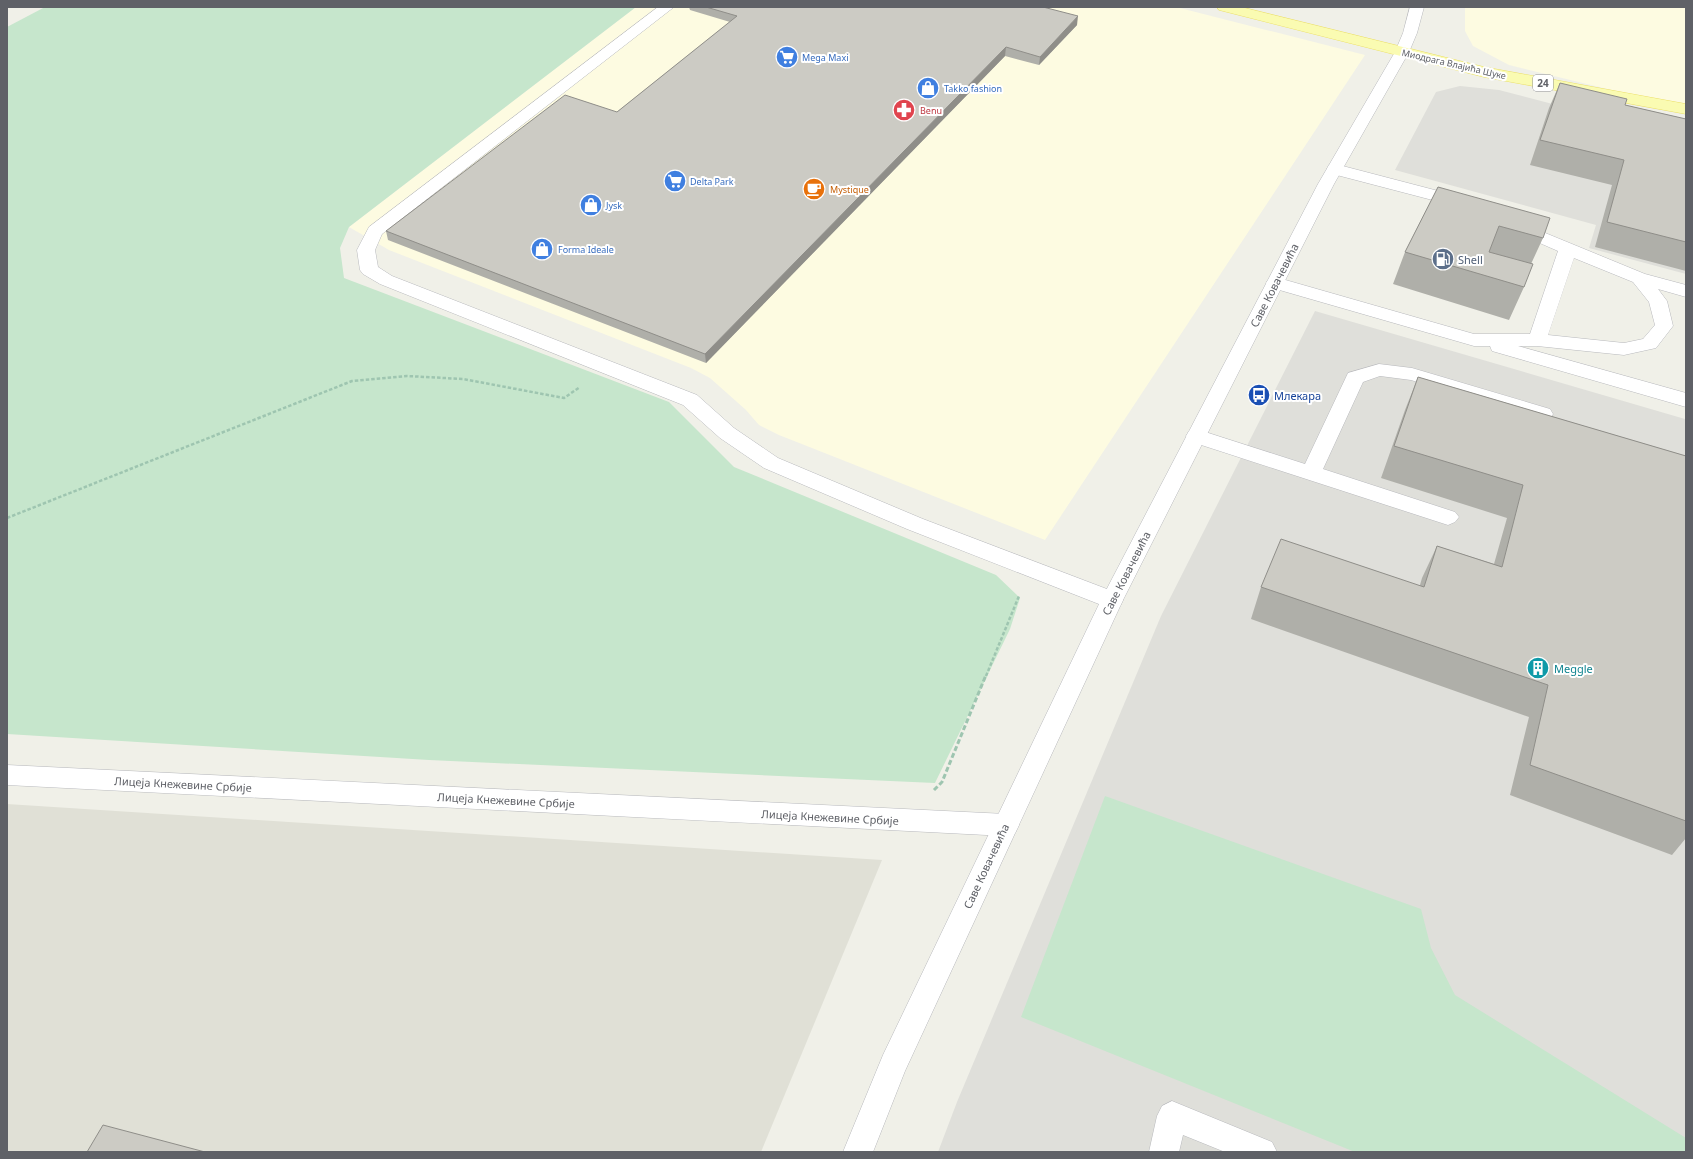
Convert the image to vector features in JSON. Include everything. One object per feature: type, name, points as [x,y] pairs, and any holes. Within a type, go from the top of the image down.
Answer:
[{"type":"main road","name":"Миодрага Влајића Шуке","points":[[1224,7],[1484,72],[1686,109]]},
{"type":"street","points":[[667,7],[375,231],[366,250],[369,270],[386,280],[690,400],[727,433],[771,463],[915,524],[1112,600]]},
{"type":"street","name":"Саве Ковачевића","points":[[858,1152],[893,1065],[1112,600],[1335,169],[1402,52],[1410,33],[1417,7]]},
{"type":"street","points":[[1335,169],[1466,204],[1481,210]]},
{"type":"street","points":[[1503,220],[1639,278],[1686,291]]},
{"type":"street","points":[[1538,340],[1568,249]]},
{"type":"street","points":[[1474,340],[1538,340],[1624,349],[1649,344],[1664,326],[1658,301],[1639,278]]},
{"type":"street","points":[[1275,284],[1686,400]]},
{"type":"street","points":[[1311,474],[1355,378],[1379,370],[1412,374],[1557,418]]},
{"type":"street","points":[[1196,436],[1448,517]]},
{"type":"street","name":"Лицеја Кнежевине Србије","points":[[7,776],[1006,825]]},
{"type":"street","points":[[1164,1152],[1172,1116],[1262,1152]]},
{"type":"path","points":[[7,518],[352,381],[407,376],[463,379],[564,398],[606,367]]},
{"type":"path","points":[[929,790],[934,790],[942,782],[1030,568]]},
{"type":"shaded area","name":"Delta Park","points":[[636,7],[1176,7],[1365,55],[1045,540],[779,435],[759,425],[746,410],[710,378],[691,368],[389,250],[349,227]]},
{"type":"shaded area","points":[[1465,7],[1686,7],[1686,108],[1509,65],[1473,46],[1465,31]]},
{"type":"shaded area","points":[[1460,86],[1499,90],[1686,139],[1686,274],[1589,248],[1596,225],[1395,170],[1436,92]]},
{"type":"shaded area","points":[[1315,311],[1685,419],[1686,417],[1686,1152],[938,1152],[957,1102],[1161,616]]},
{"type":"shaded area","points":[[7,804],[882,860],[761,1152],[7,1152]]},
{"type":"green space","points":[[45,7],[636,7],[349,227],[340,248],[344,278],[669,402],[734,467],[996,575],[1020,598],[1010,629],[935,783],[429,760],[7,734],[7,27]]},
{"type":"green space","points":[[1105,796],[1421,909],[1431,948],[1455,995],[1686,1138],[1686,1152],[1355,1152],[1021,1017]]},
{"type":"building","name":"Delta Park","points":[[706,7],[1043,7],[1078,16],[1040,57],[1006,47],[705,354],[386,231],[565,95],[617,112],[737,16]]},
{"type":"building","points":[[1560,83],[1627,99],[1625,105],[1686,119],[1686,242],[1607,222],[1624,160],[1540,140]]},
{"type":"building","points":[[1438,187],[1550,218],[1543,238],[1499,226],[1489,252],[1533,264],[1524,287],[1405,252]]},
{"type":"building","name":"Meggle","points":[[1418,377],[1686,456],[1686,821],[1530,765],[1548,685],[1261,587],[1281,539],[1424,587],[1437,546],[1502,567],[1523,485],[1394,446]]},
{"type":"building","points":[[103,1125],[205,1152],[87,1152]]},
{"type":"place","name":"Mega Maxi","points":[[787,57]]},
{"type":"place","name":"Takko fashion","points":[[928,88]]},
{"type":"place","name":"Benu","points":[[904,110]]},
{"type":"place","name":"Delta Park","points":[[675,181]]},
{"type":"place","name":"Mystique","points":[[814,189]]},
{"type":"place","name":"Jysk","points":[[591,205]]},
{"type":"place","name":"Forma Ideale","points":[[542,249]]},
{"type":"place","name":"Shell","points":[[1443,259]]},
{"type":"place","name":"Млекара","points":[[1259,395]]},
{"type":"place","name":"Meggle","points":[[1538,668]]}]
